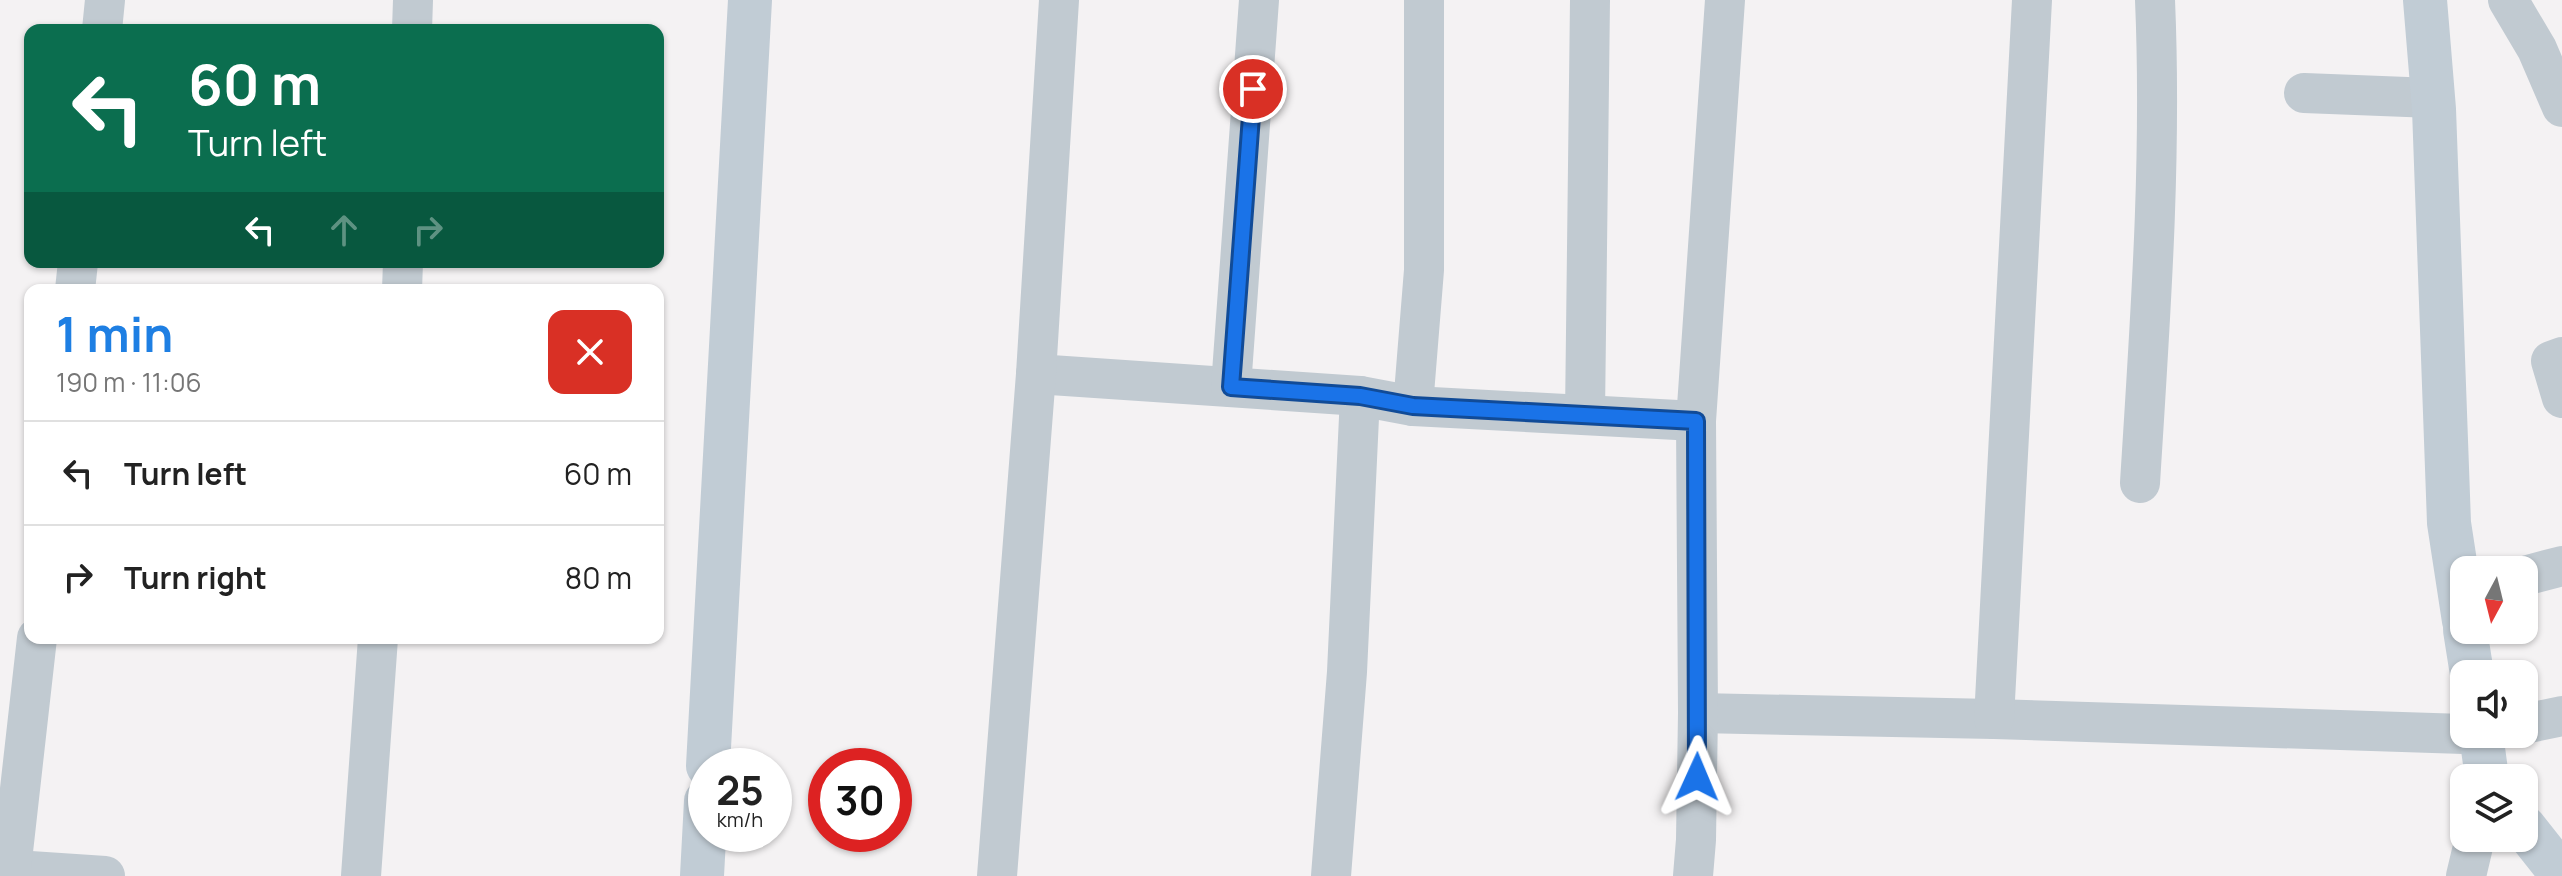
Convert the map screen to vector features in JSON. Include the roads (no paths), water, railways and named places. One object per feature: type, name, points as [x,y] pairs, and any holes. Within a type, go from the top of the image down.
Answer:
[{"type":"street","points":[[103,24],[105,0]]},
{"type":"street","points":[[412,24],[413,0]]},
{"type":"street","points":[[709,748],[750,0]]},
{"type":"street","points":[[997,876],[1036,374],[1059,0]]},
{"type":"street","points":[[1231,387],[1259,0]]},
{"type":"street","points":[[1413,406],[1424,270],[1424,0]]},
{"type":"street","points":[[1585,415],[1590,0]]},
{"type":"street","points":[[1693,876],[1698,713],[1696,421],[1725,0]]},
{"type":"street","points":[[1994,719],[2032,0]]},
{"type":"street","points":[[2140,483],[2156,225],[2159,88],[2155,0]]},
{"type":"street","points":[[2425,0],[2433,98],[2449,523],[2454,556]]},
{"type":"street","points":[[2508,0],[2537,49],[2562,107]]},
{"type":"street","points":[[2304,93],[2433,98]]},
{"type":"street","points":[[2562,357],[2551,361],[2562,398]]},
{"type":"street","points":[[1036,374],[1360,396],[1413,406],[1696,421]]},
{"type":"street","points":[[1331,876],[1347,672],[1360,396]]},
{"type":"street","points":[[2538,572],[2562,566]]},
{"type":"street","points":[[36,644],[5,869],[105,876]]},
{"type":"street","points":[[361,876],[378,644]]},
{"type":"street","points":[[1698,713],[2450,733]]},
{"type":"street","points":[[2538,721],[2562,716]]},
{"type":"street","points":[[2538,845],[2562,875]]},
{"type":"street","points":[[702,876],[703,852]]},
{"type":"street","points":[[2466,876],[2472,852]]}]
